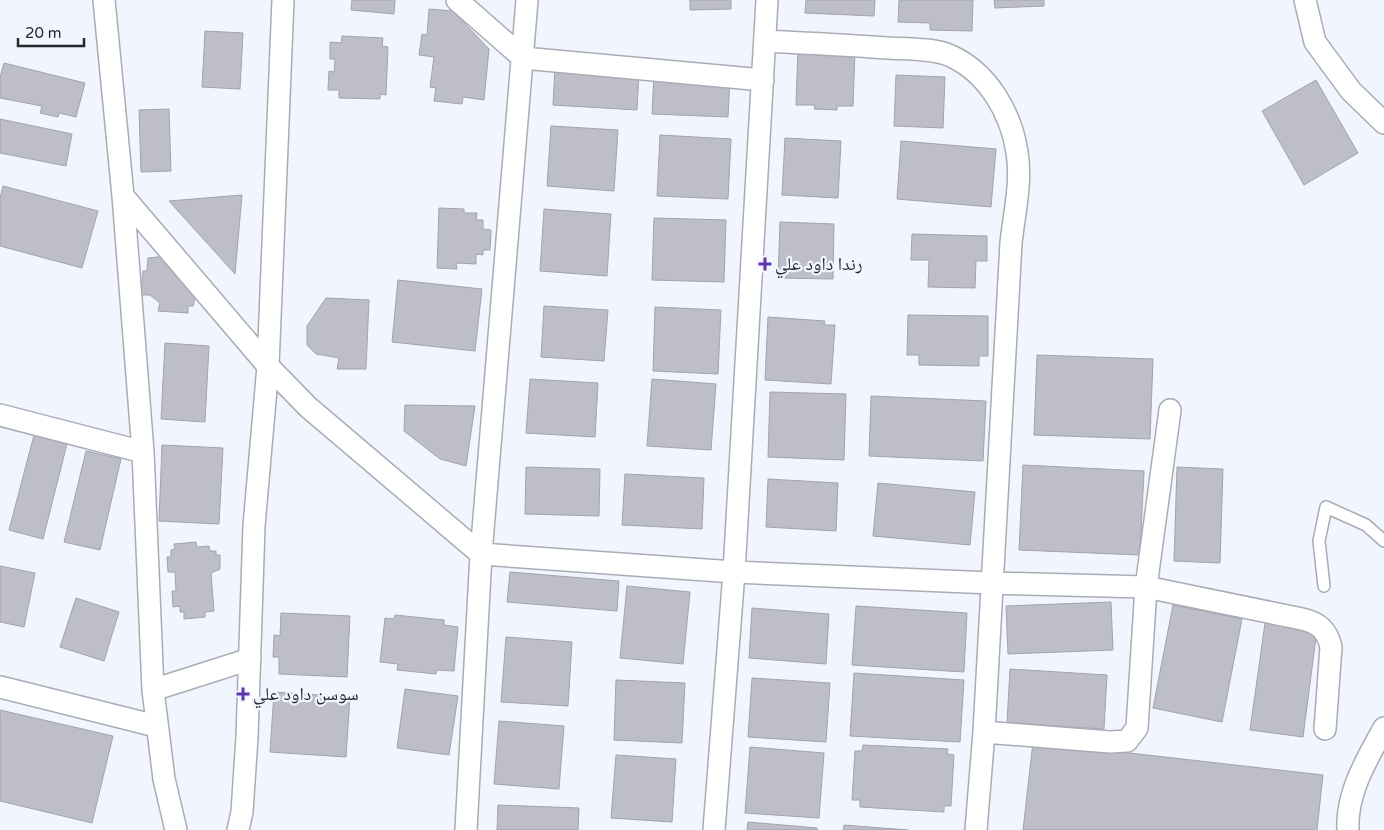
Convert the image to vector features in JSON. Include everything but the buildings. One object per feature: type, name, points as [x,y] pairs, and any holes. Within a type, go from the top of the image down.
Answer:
[{"type":"street","points":[[104,0],[123,196],[143,452],[156,726],[164,779],[176,830]]},
{"type":"street","points":[[238,830],[242,812],[250,659],[254,526],[268,366],[283,0]]},
{"type":"street","points":[[457,0],[523,58],[763,80]]},
{"type":"street","points":[[466,830],[480,554],[523,58],[526,0]]},
{"type":"street","points":[[714,830],[734,572],[767,0]]},
{"type":"street","points":[[1305,0],[1316,42],[1351,91],[1384,123]]},
{"type":"street","points":[[765,41],[917,50],[950,55],[974,72],[999,98],[1010,124],[1018,154],[1018,182],[1011,243],[984,732],[976,830]]},
{"type":"street","points":[[123,196],[268,366],[308,408],[480,554],[734,572],[992,583],[1146,587],[1307,620],[1322,628],[1328,635],[1331,647],[1325,729]]},
{"type":"street","points":[[984,732],[1110,742],[1127,741],[1137,728],[1146,587],[1170,410]]},
{"type":"street","points":[[0,415],[143,452]]},
{"type":"street","points":[[153,690],[250,659]]},
{"type":"street","points":[[0,687],[156,726]]},
{"type":"street","points":[[1348,830],[1350,804],[1360,773],[1384,728]]},
{"type":"lane","points":[[1324,586],[1319,541],[1326,507],[1366,525],[1384,541]]},
{"type":"place","name":"رندا داود علي","points":[[765,264]]},
{"type":"place","name":"سوسن داود علي","points":[[243,694]]}]
